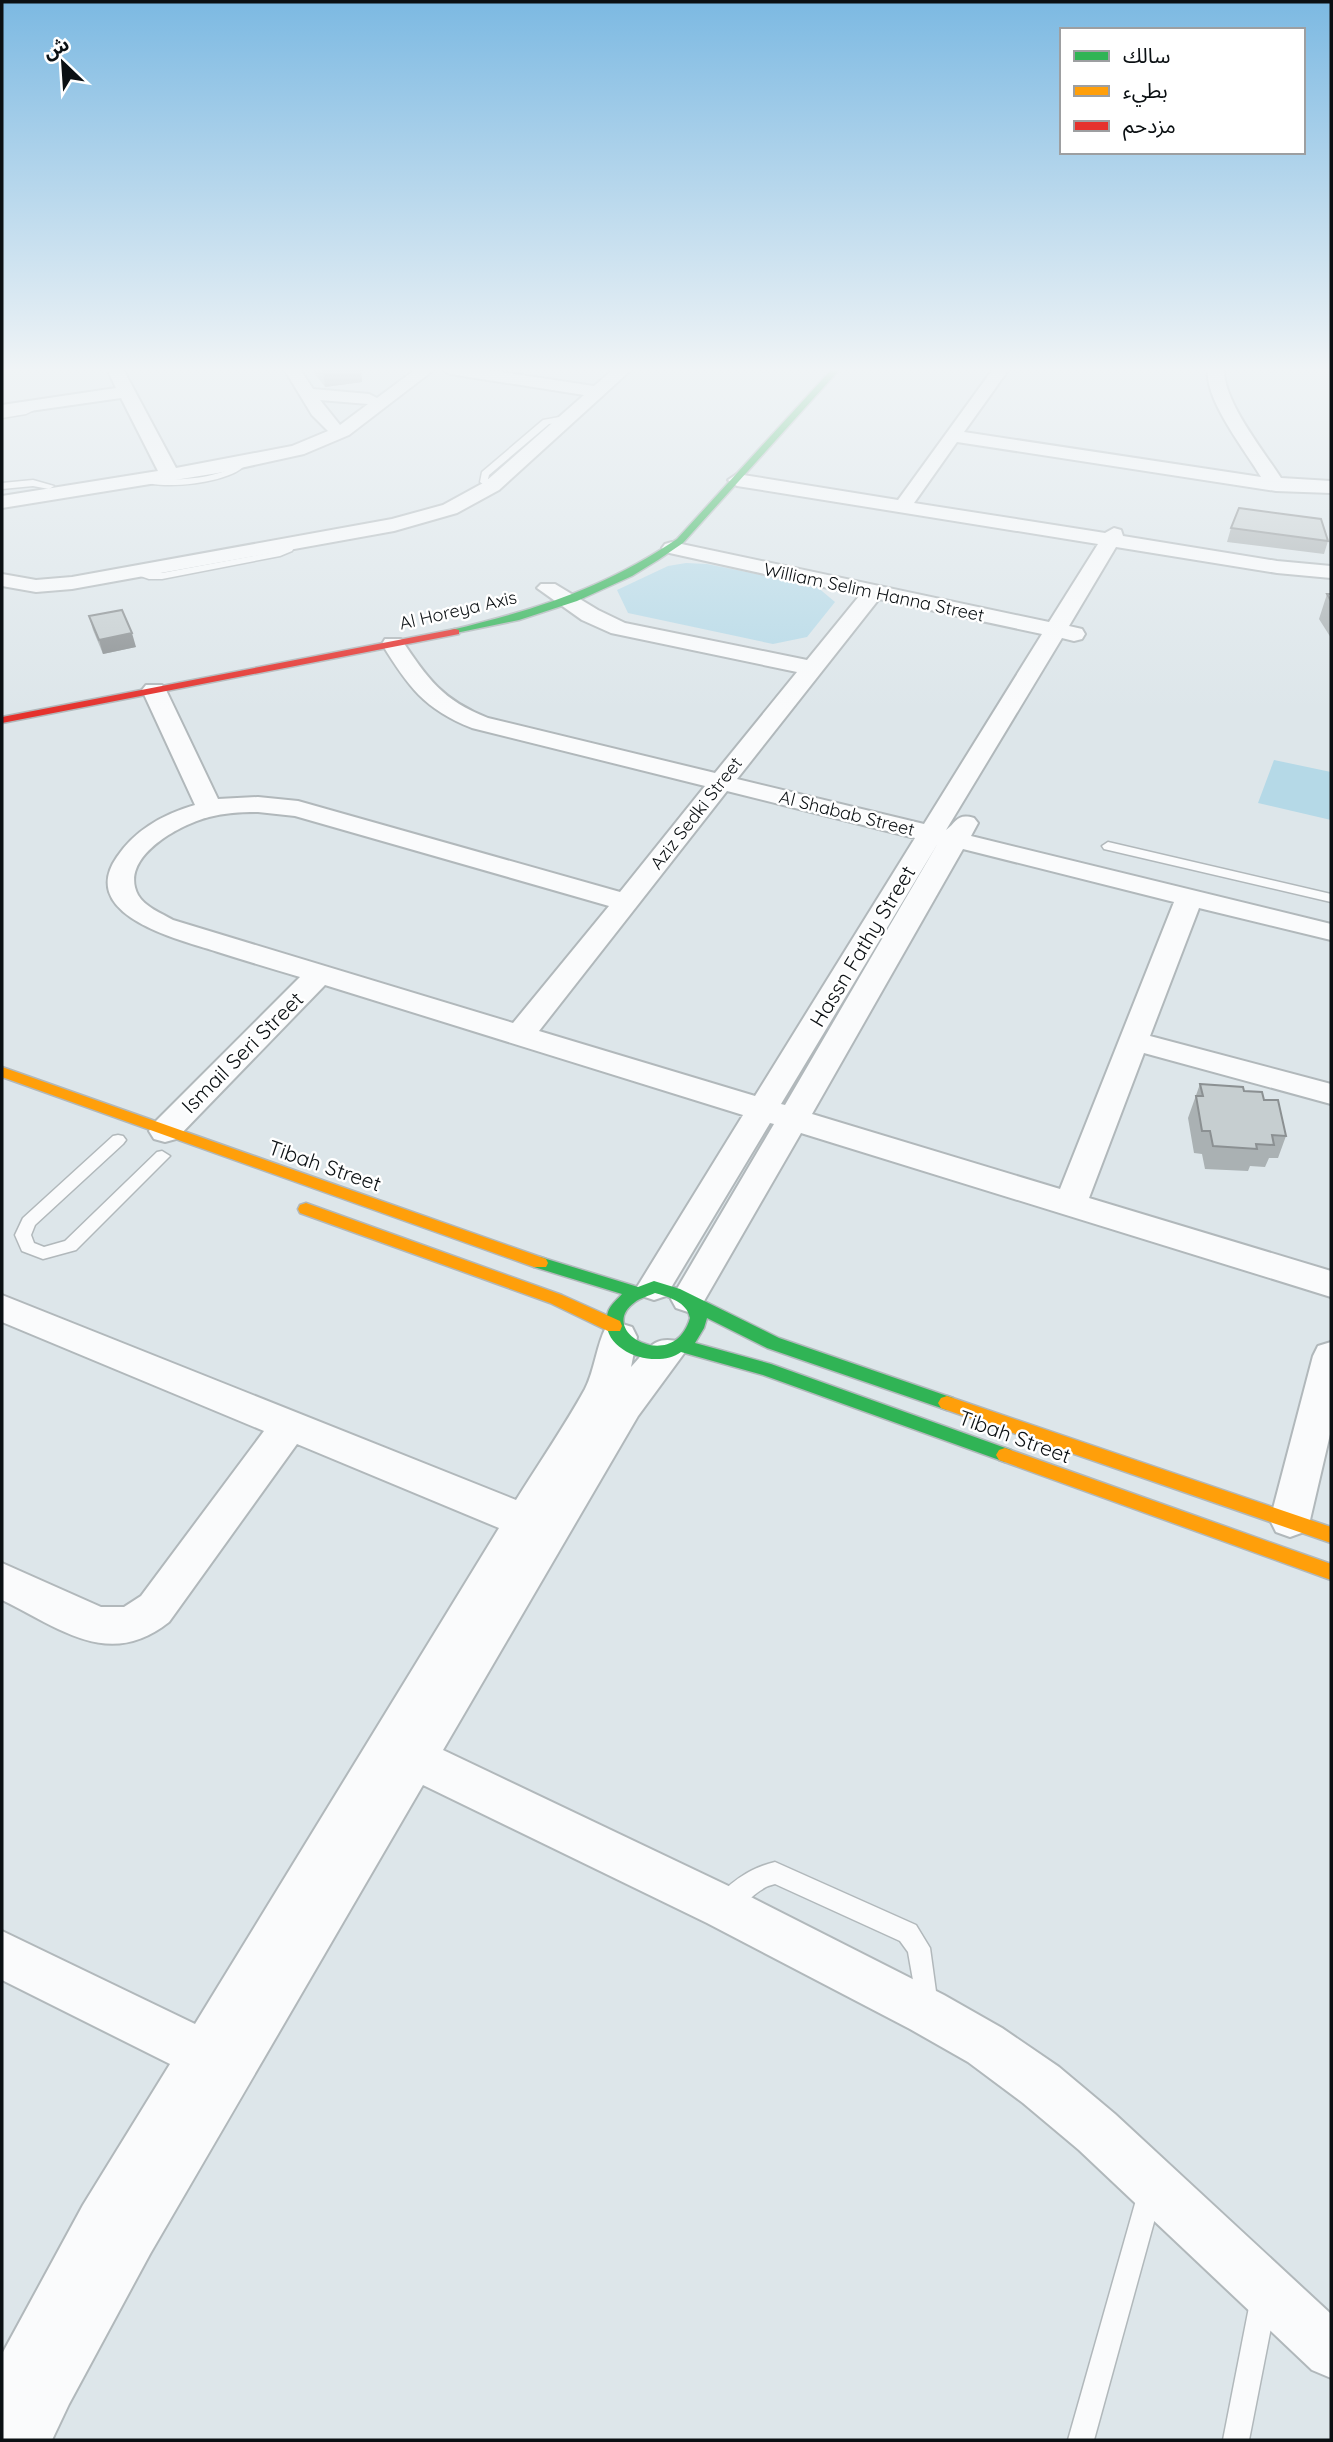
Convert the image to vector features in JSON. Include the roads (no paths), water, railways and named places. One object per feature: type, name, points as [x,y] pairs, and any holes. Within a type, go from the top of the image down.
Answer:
[{"type":"main road","name":"Al Horeya Axis","points":[[388,635],[490,624],[554,591],[624,578],[672,548],[734,483]]},
{"type":"main road","name":"Al Horeya Axis","points":[[2,720],[154,690],[388,635],[438,618]]},
{"type":"main road","name":"Tibah Street","points":[[2,1072],[167,1149],[562,1271],[645,1290]]},
{"type":"main road","name":"Tibah Street","points":[[123,1142],[167,1149]]},
{"type":"main road","points":[[293,1204],[576,1307],[616,1332],[639,1351],[675,1349],[697,1330],[699,1320],[691,1302],[679,1293],[645,1290],[617,1306],[613,1316],[616,1332]]},
{"type":"main road","name":"Tibah Street","points":[[691,1302],[773,1343],[1331,1535]]},
{"type":"main road","name":"Tibah Street","points":[[675,1349],[765,1369],[1331,1572]]},
{"type":"street","points":[[2,494],[73,483]]},
{"type":"street","points":[[2,502],[117,483]]},
{"type":"street","points":[[2,580],[19,584],[54,585],[291,544],[433,515],[466,502],[495,483]]},
{"type":"street","points":[[784,483],[1122,538],[1331,564]]},
{"type":"street","points":[[791,483],[907,499],[1277,567],[1331,572]]},
{"type":"street","points":[[907,499],[919,483]]},
{"type":"street","points":[[1263,483],[1331,487]]},
{"type":"street","name":"Hassn Fathy Street","points":[[645,1290],[947,831],[1122,538]]},
{"type":"street","name":"William Selim Hanna Street","points":[[672,548],[1066,632]]},
{"type":"street","points":[[554,591],[619,628],[812,668]]},
{"type":"street","name":"Aziz Sedki Street","points":[[520,1035],[873,592]]},
{"type":"street","name":"Al Shabab Street","points":[[388,635],[426,693],[448,710],[463,717],[726,776],[947,831],[1189,898],[1331,932]]},
{"type":"street","points":[[154,690],[210,809]]},
{"type":"street","points":[[626,902],[298,809],[256,804],[210,809],[158,829],[132,851],[120,875],[125,899],[146,919],[163,926],[1331,1284]]},
{"type":"street","name":"Hassn Fathy Street","points":[[691,1302],[794,1119],[947,831]]},
{"type":"street","name":"Al Shabab Street","points":[[947,831],[1331,915]]},
{"type":"street","points":[[1070,1205],[1189,898]]},
{"type":"street","name":"Ismail Seri Street","points":[[167,1149],[320,974]]},
{"type":"street","points":[[1134,1041],[1331,1094]]},
{"type":"street","points":[[2,1308],[524,1521]]},
{"type":"street","points":[[2,2409],[63,2292],[203,2054],[607,1382],[616,1332]]},
{"type":"street","points":[[23,2440],[49,2384],[124,2247],[625,1405],[644,1377],[675,1349]]},
{"type":"street","points":[[1290,1520],[1331,1356]]},
{"type":"street","points":[[2,1581],[97,1625],[120,1627],[143,1619],[155,1609],[289,1426]]},
{"type":"street","points":[[415,1759],[723,1907],[927,2012],[985,2045],[1041,2085],[1331,2351]]},
{"type":"street","points":[[2,1955],[203,2054]]},
{"type":"lane","points":[[2,486],[26,483],[49,486]]},
{"type":"lane","points":[[1108,846],[1331,898]]},
{"type":"lane","points":[[123,1142],[29,1222],[23,1235],[28,1247],[43,1252],[71,1246],[167,1149]]},
{"type":"lane","points":[[1081,2440],[1152,2184]]},
{"type":"lane","points":[[1236,2440],[1266,2289]]}]
